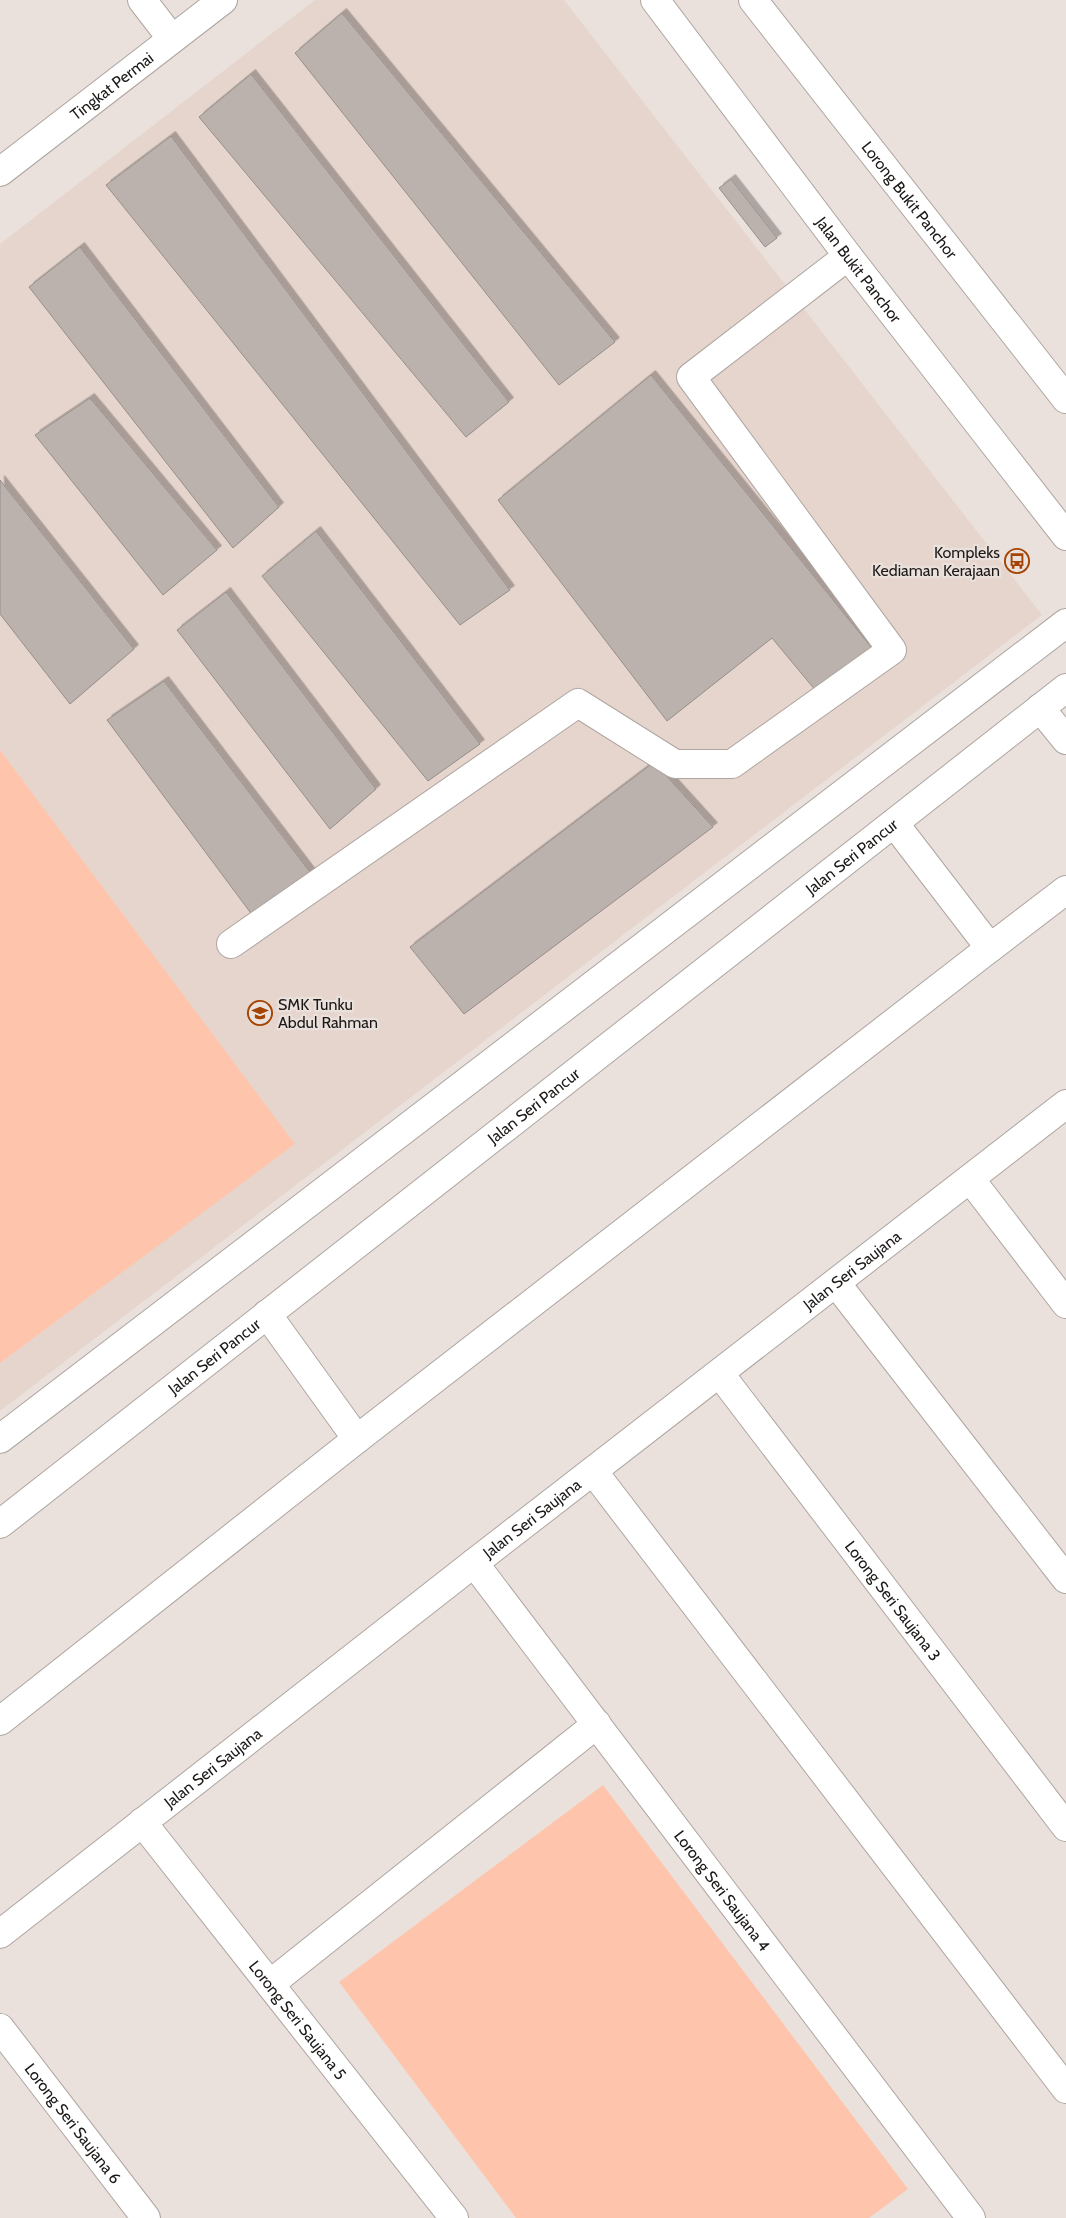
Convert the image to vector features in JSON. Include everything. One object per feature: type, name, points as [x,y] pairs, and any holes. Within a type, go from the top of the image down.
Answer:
[{"type":"street","points":[[142,0],[172,39]]},
{"type":"street","name":"Tingkat Permai","points":[[0,172],[223,0]]},
{"type":"street","name":"Jalan Bukit Panchor","points":[[655,0],[848,256],[1066,536]]},
{"type":"street","name":"Lorong Bukit Panchor","points":[[754,0],[1066,399]]},
{"type":"street","points":[[231,944],[578,703],[675,764],[732,764],[892,650],[691,377],[848,256]]},
{"type":"street","points":[[0,1439],[1066,623]]},
{"type":"street","name":"Jalan Seri Pancur","points":[[0,1524],[1066,688]]},
{"type":"street","points":[[1040,708],[1066,740]]},
{"type":"street","points":[[894,823],[990,948]]},
{"type":"street","points":[[0,1721],[357,1440],[1066,890]]},
{"type":"street","name":"Jalan Seri Saujana","points":[[0,1934],[474,1563],[971,1180],[1066,1104]]},
{"type":"street","points":[[971,1180],[1066,1304]]},
{"type":"street","points":[[836,1283],[1066,1579]]},
{"type":"street","points":[[268,1314],[357,1440]]},
{"type":"street","name":"Lorong Seri Saujana 3","points":[[720,1374],[1066,1827]]},
{"type":"street","points":[[593,1471],[1066,2089]]},
{"type":"street","name":"Lorong Seri Saujana 4","points":[[474,1563],[971,2218]]},
{"type":"street","points":[[270,1984],[597,1724]]},
{"type":"street","name":"Lorong Seri Saujana 5","points":[[142,1822],[454,2218]]},
{"type":"street","name":"Lorong Seri Saujana 6","points":[[0,2028],[146,2218]]},
{"type":"shaded area","name":"SMK Tunku Abdul Rahman","points":[[315,0],[564,0],[1042,615],[0,1411],[0,244]]},
{"type":"shaded area","points":[[0,750],[295,1144],[0,1363]]},
{"type":"shaded area","points":[[603,1785],[908,2189],[869,2218],[516,2218],[339,1982]]},
{"type":"building","points":[[342,13],[615,342],[559,385],[295,53]]},
{"type":"building","points":[[251,74],[509,402],[466,437],[199,117]]},
{"type":"building","points":[[171,136],[510,590],[460,625],[106,185]]},
{"type":"building","points":[[731,179],[777,238],[765,247],[719,188]]},
{"type":"building","points":[[80,247],[279,507],[233,548],[29,287]]},
{"type":"building","points":[[651,375],[872,648],[816,691],[772,638],[667,721],[498,500]]},
{"type":"building","points":[[90,398],[217,550],[163,595],[35,435]]},
{"type":"building","points":[[0,480],[134,649],[70,704],[0,614]]},
{"type":"building","points":[[316,531],[480,744],[428,781],[262,576]]},
{"type":"building","points":[[226,592],[376,789],[330,829],[177,630]]},
{"type":"building","points":[[164,681],[313,876],[256,920],[107,720]]},
{"type":"building","points":[[654,762],[713,827],[464,1014],[410,947]]},
{"type":"place","name":"Kompleks Kediaman Kerajaan","points":[[1017,561]]},
{"type":"place","name":"SMK Tunku Abdul Rahman","points":[[260,1013]]}]
